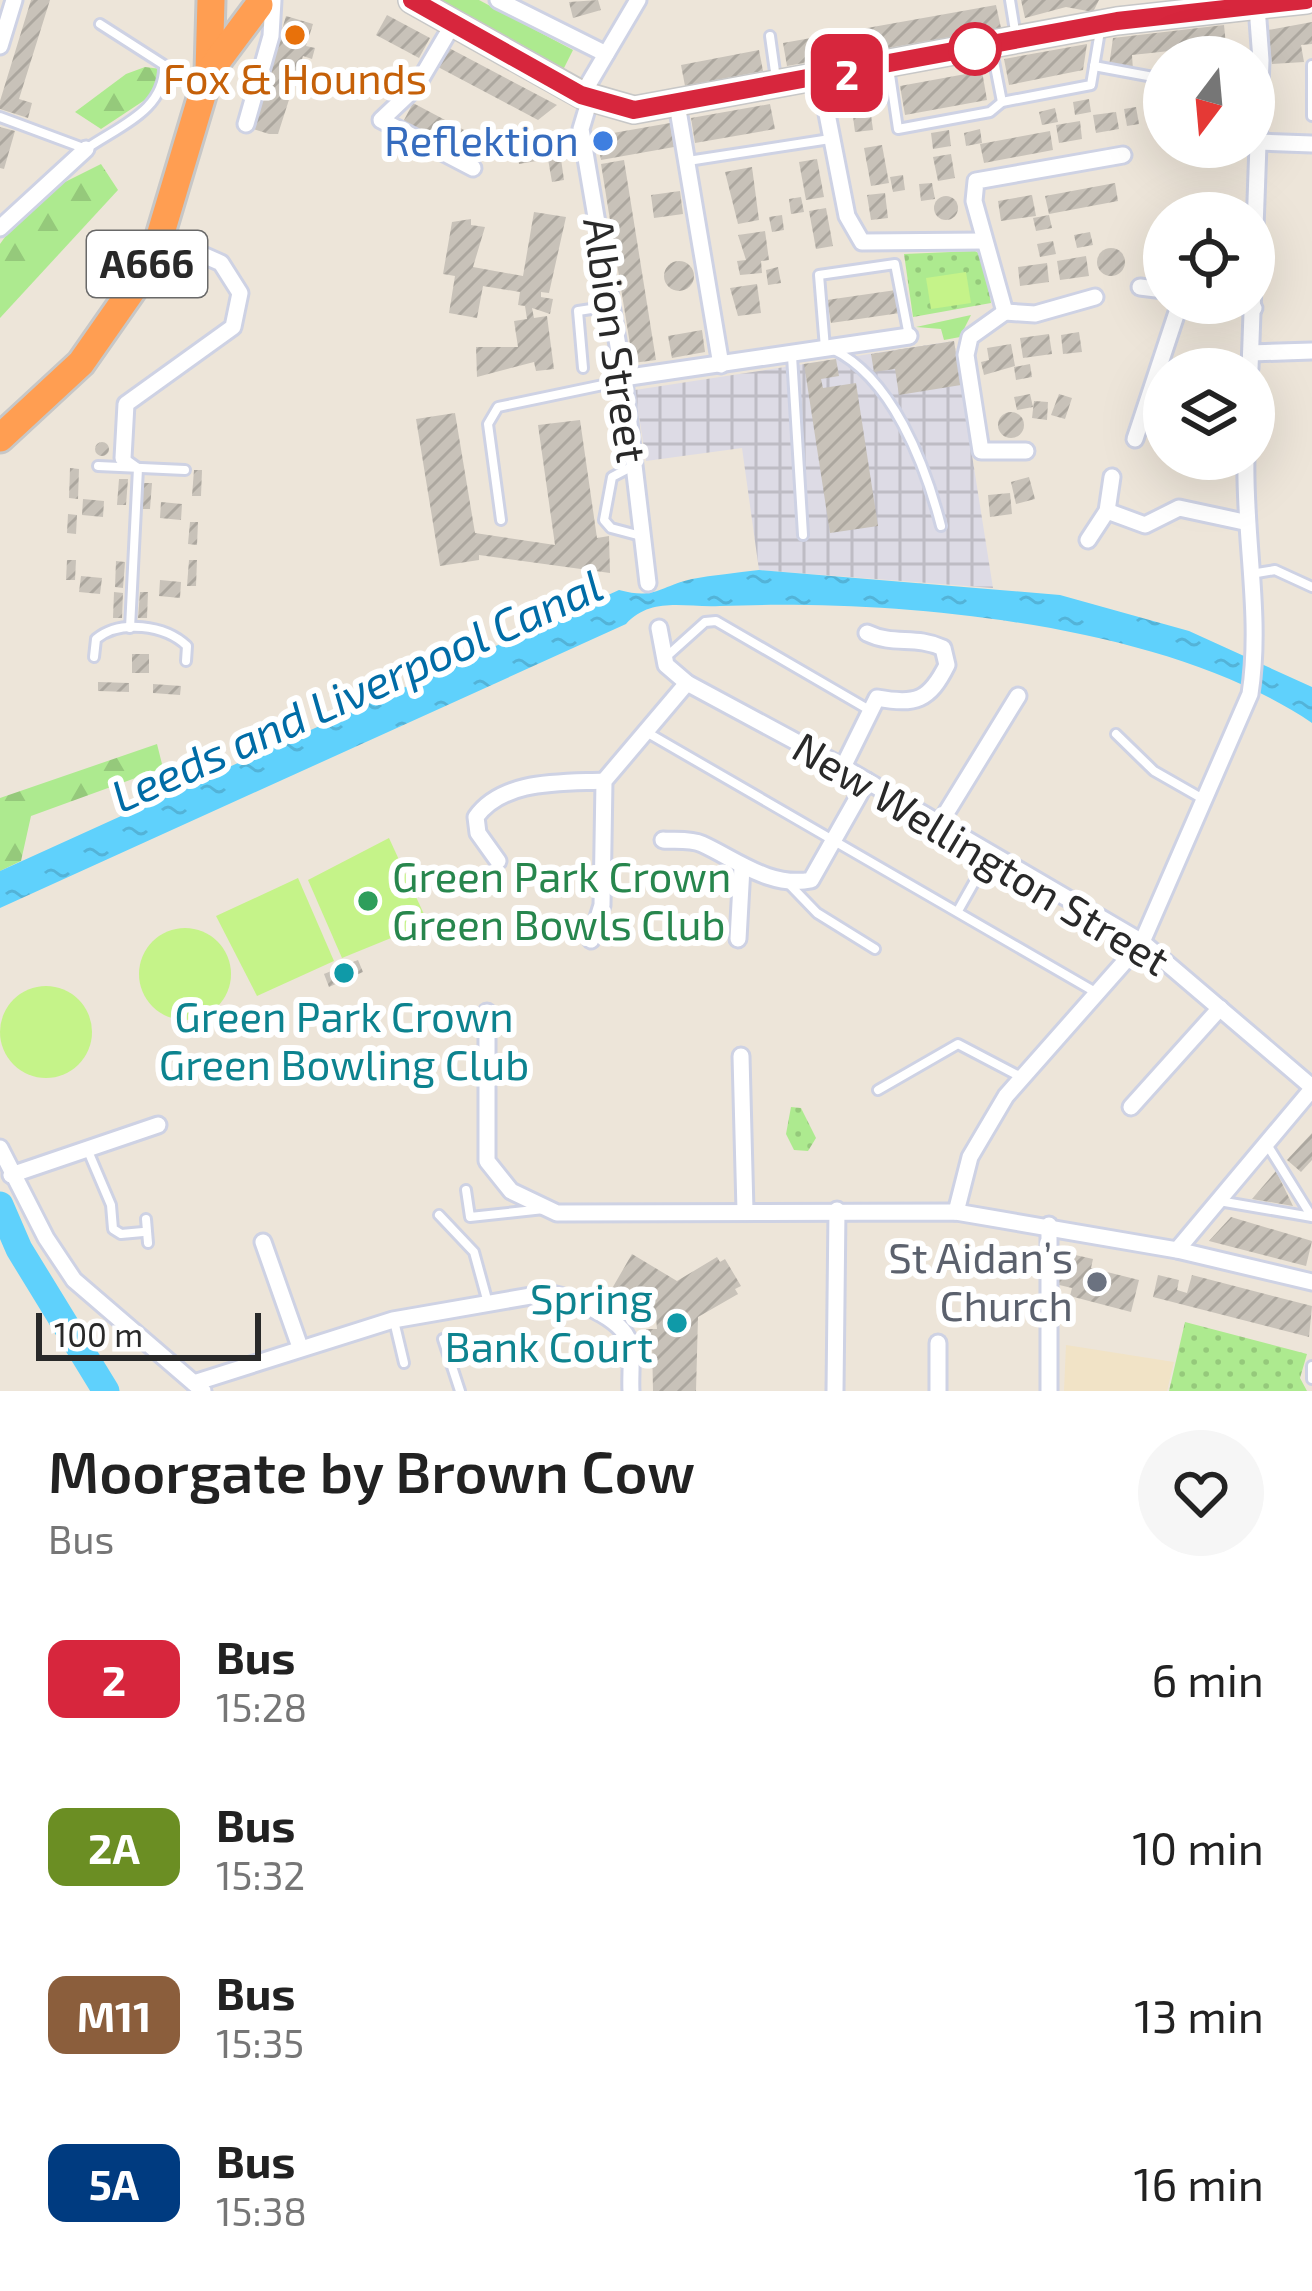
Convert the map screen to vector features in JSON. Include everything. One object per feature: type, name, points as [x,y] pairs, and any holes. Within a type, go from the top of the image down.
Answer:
[{"type":"highway","name":"A666","points":[[6,423],[81,363],[113,323],[160,236],[209,73],[212,0]]},
{"type":"highway","points":[[225,0],[268,2]]},
{"type":"highway","name":"A666","points":[[209,73],[268,2]]},
{"type":"main road","points":[[412,0],[586,97],[634,110],[888,67],[1101,24],[1306,0]]},
{"type":"street","points":[[1,39],[14,0]]},
{"type":"street","points":[[497,0],[606,54]]},
{"type":"street","points":[[586,97],[638,0]]},
{"type":"street","points":[[246,124],[271,36],[268,2]]},
{"type":"street","points":[[1257,7],[1257,36]]},
{"type":"street","points":[[452,24],[416,87],[380,120],[472,168]]},
{"type":"street","points":[[820,78],[847,216],[862,242],[983,241]]},
{"type":"street","name":"Albion Street","points":[[586,97],[581,129],[623,380],[648,583]]},
{"type":"street","points":[[677,104],[721,365]]},
{"type":"street","points":[[1275,143],[1312,144]]},
{"type":"street","points":[[0,228],[86,149]]},
{"type":"street","points":[[1005,312],[983,241],[976,181],[1123,155]]},
{"type":"street","points":[[123,458],[126,404],[233,327],[240,293],[221,263],[160,236]]},
{"type":"street","points":[[1026,451],[981,451],[966,355],[970,337],[1005,312],[1035,314],[1095,297]]},
{"type":"street","points":[[623,380],[909,336]]},
{"type":"street","points":[[1275,357],[1312,351]]},
{"type":"street","points":[[1135,439],[1143,419]]},
{"type":"street","points":[[1088,540],[1107,511],[1112,477]]},
{"type":"street","points":[[956,1212],[970,1157],[1022,1078],[1142,942],[1250,694],[1256,653],[1244,522],[1245,480]]},
{"type":"street","points":[[1107,511],[1145,525],[1179,508],[1244,522]]},
{"type":"street","points":[[659,628],[664,658]]},
{"type":"street","points":[[843,767],[878,698],[912,704],[933,692],[947,664],[943,647],[923,638],[889,643],[867,634]]},
{"type":"street","name":"New Wellington Street","points":[[664,658],[687,683],[843,767],[1142,942],[1310,1079]]},
{"type":"street","points":[[591,940],[602,905],[604,781],[687,683]]},
{"type":"street","points":[[940,823],[1018,696]]},
{"type":"street","points":[[497,861],[478,833],[476,817],[486,803],[538,784],[604,781]]},
{"type":"street","points":[[663,840],[698,841],[742,867],[790,884],[811,880],[867,781]]},
{"type":"street","points":[[738,939],[742,867]]},
{"type":"street","points":[[1132,1107],[1220,1008]]},
{"type":"street","points":[[487,1012],[487,1161],[511,1191],[546,1209],[956,1212],[1177,1250],[1312,1282]]},
{"type":"street","points":[[741,1056],[745,1211]]},
{"type":"street","points":[[1177,1250],[1267,1143],[1310,1079]]},
{"type":"street","points":[[10,1175],[158,1125]]},
{"type":"street","points":[[0,1148],[10,1175],[74,1280],[199,1387],[300,1347],[393,1320],[548,1293],[608,1320],[628,1339],[631,1391]]},
{"type":"street","points":[[835,1391],[837,1210]]},
{"type":"street","points":[[1048,1391],[1049,1225]]},
{"type":"street","points":[[263,1242],[300,1347]]},
{"type":"street","points":[[938,1342],[938,1391]]},
{"type":"lane","points":[[1010,0],[1016,38]]},
{"type":"lane","points":[[0,117],[86,149],[156,102],[165,86],[164,65],[156,55],[100,24]]},
{"type":"lane","points":[[888,67],[898,129],[990,112],[1002,101],[1091,85],[1101,24]]},
{"type":"lane","points":[[770,36],[777,86]]},
{"type":"lane","points":[[991,46],[1002,101]]},
{"type":"lane","points":[[1312,65],[1312,116]]},
{"type":"lane","points":[[1094,66],[1143,75]]},
{"type":"lane","points":[[688,161],[832,139]]},
{"type":"lane","points":[[909,336],[896,264],[819,275],[828,349],[863,364],[930,484],[941,526]]},
{"type":"lane","points":[[583,368],[578,311],[612,306]]},
{"type":"lane","points":[[792,355],[803,535]]},
{"type":"lane","points":[[501,520],[488,424],[499,407],[623,380]]},
{"type":"lane","points":[[123,458],[138,468]]},
{"type":"lane","points":[[98,466],[185,470]]},
{"type":"lane","points":[[634,466],[612,477],[604,520],[611,528],[643,537]]},
{"type":"lane","points":[[130,628],[138,468]]},
{"type":"lane","points":[[1249,575],[1275,570],[1312,586]]},
{"type":"lane","points":[[664,658],[705,622],[716,621],[871,711]]},
{"type":"lane","points":[[94,657],[96,639],[109,628],[130,628],[171,631],[187,646],[186,662]]},
{"type":"lane","points":[[647,732],[1096,993]]},
{"type":"lane","points":[[1116,734],[1154,771],[1204,800]]},
{"type":"lane","points":[[958,910],[990,853]]},
{"type":"lane","points":[[790,884],[817,913],[875,949]]},
{"type":"lane","points":[[878,1090],[934,1053],[958,1044],[1022,1078]]},
{"type":"lane","points":[[1267,1143],[1312,1218]]},
{"type":"lane","points":[[88,1151],[111,1205],[113,1229],[121,1234],[142,1232]]},
{"type":"lane","points":[[466,1190],[470,1217],[546,1209]]},
{"type":"lane","points":[[1218,1201],[1312,1218]]},
{"type":"lane","points":[[439,1215],[474,1252],[489,1304]]},
{"type":"lane","points":[[146,1219],[142,1232],[148,1243]]},
{"type":"lane","points":[[393,1320],[404,1363]]},
{"type":"lane","points":[[443,1339],[460,1391]]},
{"type":"lane","points":[[1312,1366],[1312,1378]]},
{"type":"shaded area","points":[[954,341],[993,588],[759,570],[742,448],[646,461],[635,390]]},
{"type":"shaded area","points":[[1066,1345],[1174,1362],[1167,1391],[1064,1391]]},
{"type":"green space","points":[[431,0],[479,0],[573,50],[563,70]]},
{"type":"green space","points":[[145,67],[161,69],[163,88],[101,129],[75,112],[126,74]]},
{"type":"green space","points":[[101,164],[118,190],[0,318],[0,244],[33,198]]},
{"type":"green space","points":[[975,251],[982,255],[991,303],[913,317],[904,254]]},
{"type":"green space","points":[[966,272],[971,303],[931,309],[926,278]]},
{"type":"green space","points":[[971,315],[960,337],[944,340],[941,329],[916,327]]},
{"type":"green space","points":[[157,744],[163,768],[31,816],[21,861],[0,871],[0,798]]},
{"type":"green space","name":"Green Park Crown Green Bowls Club","points":[[389,838],[428,923],[342,958],[308,880]]},
{"type":"green space","name":"Green Park Crown Green Bowls Club","points":[[298,878],[334,961],[257,996],[216,916]]},
{"type":"green space","points":[[185,928],[218,941],[231,974],[218,1007],[185,1020],[152,1007],[139,974],[152,941]]},
{"type":"green space","points":[[46,986],[79,999],[92,1032],[79,1065],[46,1078],[13,1065],[0,1032],[13,999]]},
{"type":"green space","points":[[791,1107],[801,1108],[816,1138],[808,1151],[794,1150],[786,1134]]},
{"type":"green space","points":[[1185,1322],[1307,1354],[1300,1378],[1307,1391],[1169,1391]]},
{"type":"water","points":[[759,570],[1060,595],[1189,631],[1312,687],[1312,723],[1251,689],[1182,661],[1026,624],[866,607],[670,605],[647,610],[626,624],[0,908],[0,871],[619,590],[650,593],[692,579]]},
{"type":"building","points":[[31,0],[50,0],[19,99],[32,103],[28,118],[0,109],[0,101]]},
{"type":"building","points":[[598,0],[601,10],[573,18],[569,2]]},
{"type":"building","points":[[1021,0],[1099,0],[1093,12],[1066,7],[1025,18]]},
{"type":"building","points":[[996,5],[1001,28],[787,66],[783,43]]},
{"type":"building","points":[[387,15],[430,38],[419,58],[376,35]]},
{"type":"building","points":[[286,16],[313,24],[306,46],[315,48],[312,59],[303,56],[278,134],[269,134],[253,129]]},
{"type":"building","points":[[1312,22],[1312,44],[1301,45],[1304,62],[1275,64],[1275,36],[1269,36],[1268,30]]},
{"type":"building","points":[[1224,25],[1225,36],[1143,36],[1143,54],[1132,55],[1133,70],[1109,66],[1113,38]]},
{"type":"building","points":[[1087,44],[1083,70],[1009,85],[1004,59]]},
{"type":"building","points":[[449,48],[557,105],[538,120],[438,67]]},
{"type":"building","points":[[759,50],[763,71],[685,86],[681,65]]},
{"type":"building","points":[[982,71],[987,100],[905,115],[900,86]]},
{"type":"building","points":[[1089,99],[1091,112],[1075,115],[1073,102]]},
{"type":"building","points":[[413,103],[481,139],[472,157],[403,122]]},
{"type":"building","points":[[770,104],[775,129],[695,143],[691,118]]},
{"type":"building","points":[[870,107],[873,130],[855,132],[852,109]]},
{"type":"building","points":[[1136,107],[1139,124],[1127,126],[1124,109]]},
{"type":"building","points":[[1055,108],[1058,122],[1042,125],[1039,112]]},
{"type":"building","points":[[1116,112],[1119,129],[1096,133],[1093,115]]},
{"type":"building","points":[[1080,121],[1082,139],[1059,143],[1056,125]]},
{"type":"building","points":[[670,123],[674,147],[601,160],[596,136]]},
{"type":"building","points":[[0,127],[15,131],[4,169],[0,168]]},
{"type":"building","points":[[980,129],[982,143],[966,146],[964,133]]},
{"type":"building","points":[[949,130],[951,146],[933,149],[931,133]]},
{"type":"building","points":[[1050,131],[1053,150],[984,163],[980,144]]},
{"type":"building","points":[[559,145],[564,180],[552,182],[548,159],[519,164],[517,151]]},
{"type":"building","points":[[882,145],[889,183],[871,186],[864,148]]},
{"type":"building","points":[[951,154],[955,178],[938,181],[933,157]]},
{"type":"building","points":[[817,159],[824,197],[806,200],[799,162]]},
{"type":"building","points":[[624,160],[656,360],[633,363],[601,164]]},
{"type":"building","points":[[752,167],[759,220],[738,224],[725,172]]},
{"type":"building","points":[[903,175],[905,190],[893,192],[890,177]]},
{"type":"building","points":[[932,183],[935,199],[921,201],[919,184]]},
{"type":"building","points":[[1115,183],[1118,201],[1049,214],[1045,196]]},
{"type":"building","points":[[680,191],[683,214],[654,218],[651,195]]},
{"type":"building","points":[[885,193],[888,218],[871,220],[867,195]]},
{"type":"building","points":[[1032,195],[1036,216],[1001,221],[998,201]]},
{"type":"building","points":[[946,196],[958,208],[946,220],[934,208]]},
{"type":"building","points":[[801,197],[804,212],[791,214],[789,199]]},
{"type":"building","points":[[826,208],[833,246],[816,249],[809,211]]},
{"type":"building","points":[[534,212],[566,217],[549,293],[541,292],[541,297],[553,299],[550,314],[532,308],[534,318],[547,316],[554,369],[536,371],[534,362],[477,377],[476,347],[518,347],[514,321],[527,319],[525,306],[518,305],[520,292],[483,286],[477,318],[449,313],[455,276],[443,274],[452,222],[471,219],[471,225],[485,227],[473,267],[523,276]]},
{"type":"building","points":[[782,215],[784,230],[772,232],[769,217]]},
{"type":"building","points":[[1049,215],[1052,228],[1036,231],[1033,218]]},
{"type":"building","points":[[765,231],[769,260],[761,261],[762,273],[740,275],[737,261],[746,260],[738,235]]},
{"type":"building","points":[[1090,232],[1093,245],[1077,248],[1074,235]]},
{"type":"building","points":[[1053,241],[1056,254],[1040,257],[1037,244]]},
{"type":"building","points":[[1111,248],[1121,252],[1125,262],[1121,272],[1111,276],[1101,272],[1097,262],[1101,252]]},
{"type":"building","points":[[1086,256],[1089,276],[1060,280],[1057,261]]},
{"type":"building","points":[[679,261],[694,276],[679,291],[664,276]]},
{"type":"building","points":[[1047,263],[1049,282],[1020,286],[1018,267]]},
{"type":"building","points":[[778,267],[781,283],[768,285],[766,270]]},
{"type":"building","points":[[757,284],[761,313],[738,316],[730,288]]},
{"type":"building","points":[[896,290],[900,313],[831,323],[827,300]]},
{"type":"building","points":[[702,330],[705,352],[672,358],[668,336]]},
{"type":"building","points":[[1079,332],[1082,352],[1063,354],[1061,335]]},
{"type":"building","points":[[1049,334],[1052,354],[1023,358],[1020,338]]},
{"type":"building","points":[[954,341],[961,385],[899,395],[895,369],[874,372],[871,354]]},
{"type":"building","points":[[1011,344],[1015,366],[984,375],[981,362],[989,360],[987,348]]},
{"type":"building","points":[[836,359],[839,376],[821,379],[823,388],[856,383],[878,526],[830,533],[804,364]]},
{"type":"building","points":[[1030,364],[1032,377],[1016,380],[1014,367]]},
{"type":"building","points":[[1030,394],[1033,407],[1017,410],[1014,397]]},
{"type":"building","points":[[1059,394],[1072,398],[1065,419],[1051,415]]},
{"type":"building","points":[[1034,401],[1048,402],[1047,420],[1032,418]]},
{"type":"building","points":[[1011,412],[1024,425],[1011,438],[998,425]]},
{"type":"building","points":[[455,413],[475,533],[555,545],[538,425],[580,420],[597,538],[609,536],[610,573],[479,555],[479,560],[440,566],[416,419]]},
{"type":"building","points":[[102,442],[109,449],[102,456],[95,449]]},
{"type":"building","points":[[70,468],[79,469],[78,499],[69,498]]},
{"type":"building","points":[[194,470],[202,470],[201,496],[192,496]]},
{"type":"building","points":[[1029,477],[1035,499],[1016,504],[1011,482]]},
{"type":"building","points":[[119,479],[128,479],[126,505],[117,505]]},
{"type":"building","points":[[143,483],[152,483],[150,509],[141,509]]},
{"type":"building","points":[[1010,493],[1012,514],[990,517],[988,495]]},
{"type":"building","points":[[83,499],[104,501],[103,517],[82,515]]},
{"type":"building","points":[[161,502],[182,504],[181,520],[160,518]]},
{"type":"building","points":[[68,514],[77,515],[76,534],[67,533]]},
{"type":"building","points":[[190,522],[198,522],[197,545],[188,544]]},
{"type":"building","points":[[67,560],[76,560],[75,580],[66,580]]},
{"type":"building","points":[[189,560],[197,560],[196,586],[187,586]]},
{"type":"building","points":[[116,561],[125,562],[123,588],[115,587]]},
{"type":"building","points":[[81,576],[102,578],[100,594],[79,592]]},
{"type":"building","points":[[160,580],[181,582],[180,598],[159,596]]},
{"type":"building","points":[[114,592],[123,593],[122,618],[113,618]]},
{"type":"building","points":[[140,592],[148,592],[147,618],[138,618]]},
{"type":"building","points":[[132,654],[149,654],[149,673],[132,673]]},
{"type":"building","points":[[98,682],[129,683],[129,692],[98,691]]},
{"type":"building","points":[[153,684],[181,686],[180,695],[153,693]]},
{"type":"building","name":"Green Park Crown Green Bowling Club","points":[[358,960],[363,972],[329,987],[324,974]]},
{"type":"building","points":[[1312,1133],[1312,1160],[1301,1172],[1287,1160]]},
{"type":"building","points":[[1276,1171],[1293,1206],[1252,1199]]},
{"type":"building","points":[[1231,1217],[1312,1241],[1306,1266],[1209,1241]]},
{"type":"building","name":"Spring Bank Court","points":[[632,1254],[677,1281],[717,1257],[720,1262],[725,1259],[741,1286],[735,1289],[738,1294],[698,1317],[696,1391],[653,1391],[652,1341],[646,1341],[646,1329],[657,1329],[656,1317],[610,1292]]},
{"type":"building","name":"St Aidan’s Church","points":[[1071,1254],[1093,1259],[1091,1268],[1139,1280],[1131,1312],[1070,1296],[1072,1288],[1055,1284],[1059,1266],[1068,1268]]},
{"type":"building","points":[[1158,1275],[1179,1280],[1177,1290],[1187,1293],[1192,1275],[1312,1306],[1309,1337],[1153,1297]]},
{"type":"waterway","points":[[0,1205],[19,1249],[106,1391]]},
{"type":"bus line","name":"2","points":[[412,0],[581,95],[634,110],[888,67],[1117,21],[1306,0]]},
{"type":"place","name":"Fox & Hounds","points":[[295,35]]},
{"type":"place","name":"Reflektion","points":[[603,141]]},
{"type":"place","name":"Green Park Crown Green Bowls Club","points":[[368,901]]},
{"type":"place","name":"Green Park Crown Green Bowling Club","points":[[344,973]]},
{"type":"place","name":"St Aidan’s Church","points":[[1097,1282]]},
{"type":"place","name":"Spring Bank Court","points":[[677,1323]]},
{"type":"water label","name":"Leeds and Liverpool Canal","points":[[357,691]]}]
